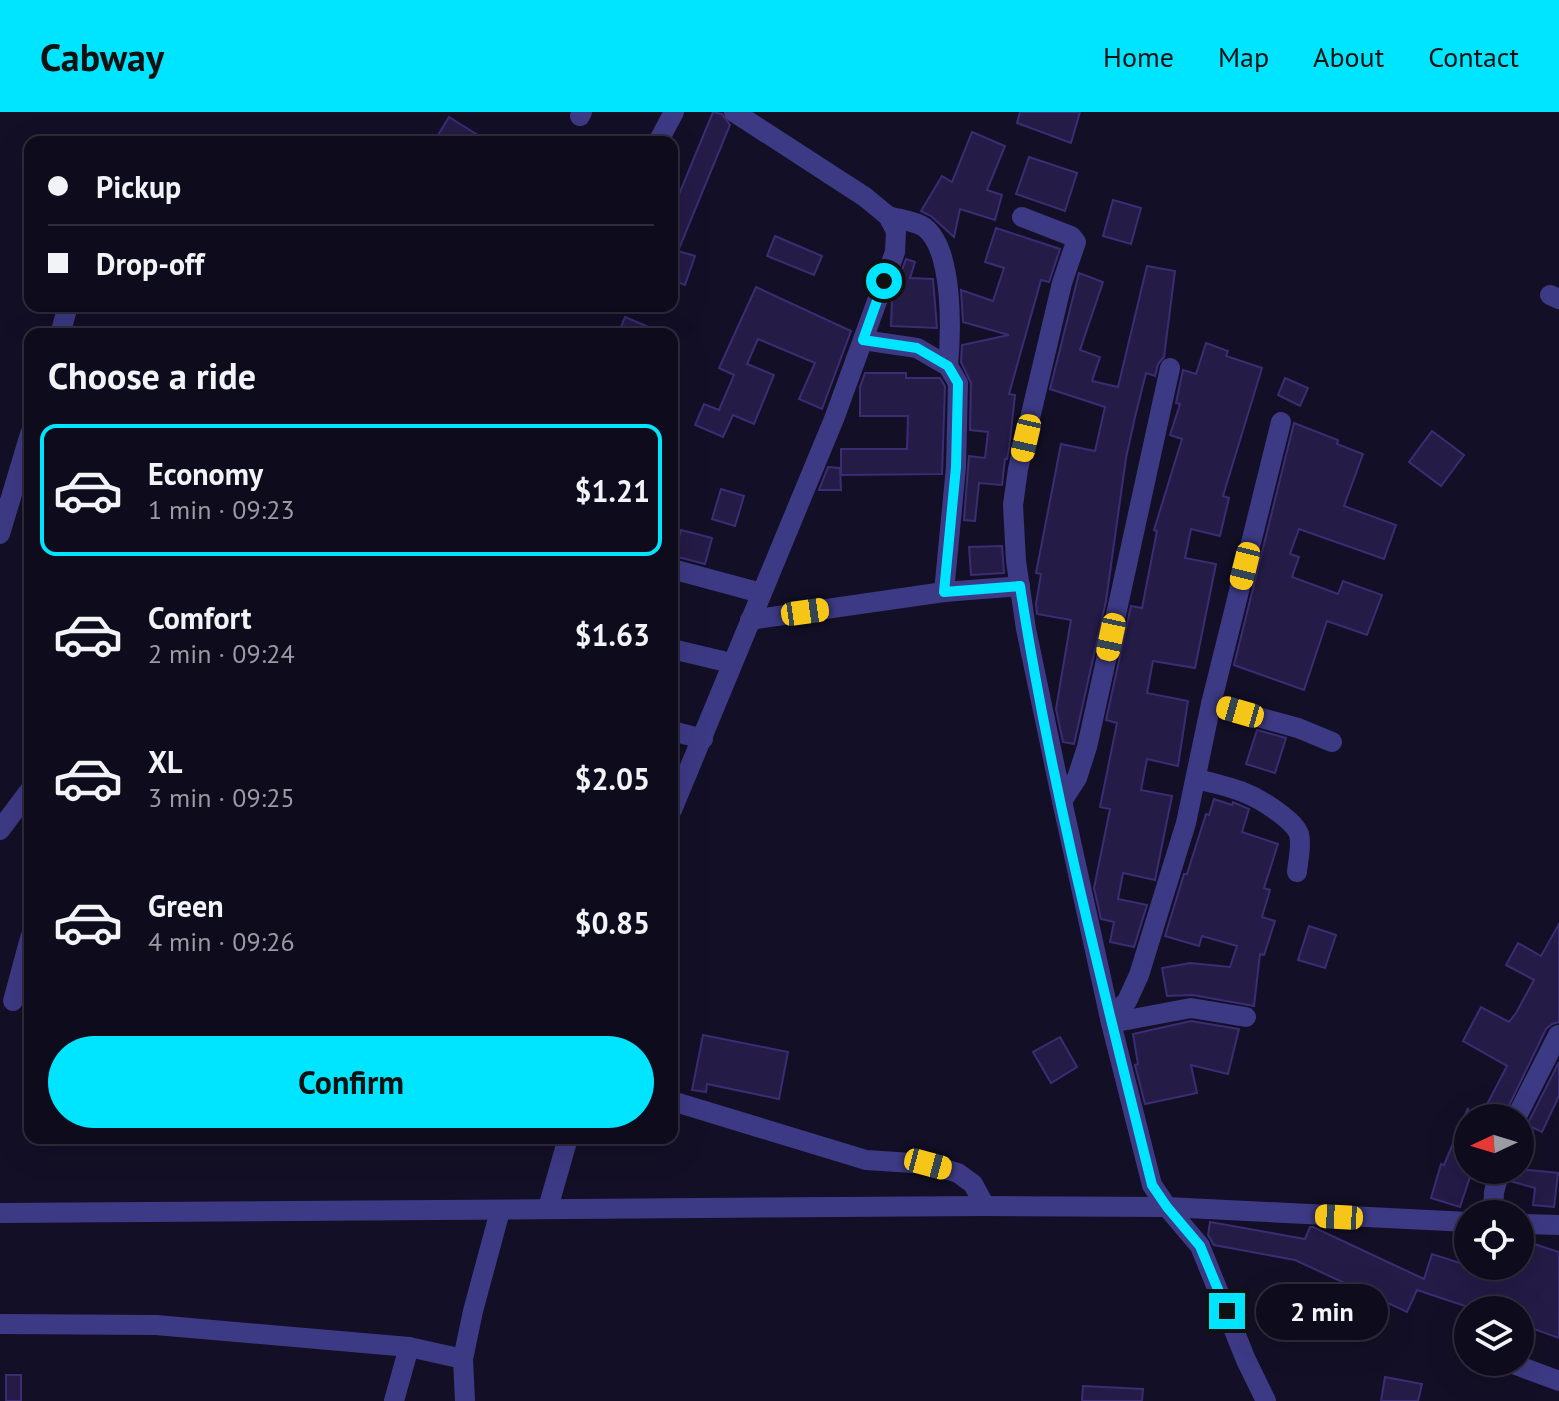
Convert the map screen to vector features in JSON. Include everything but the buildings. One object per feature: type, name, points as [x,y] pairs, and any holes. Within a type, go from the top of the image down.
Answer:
[{"type":"street","points":[[661,136],[674,112]]},
{"type":"street","points":[[734,112],[865,197],[888,216],[923,227],[937,242],[945,265],[950,340],[948,366]]},
{"type":"street","points":[[678,796],[834,419],[895,252],[896,231],[888,216]]},
{"type":"street","points":[[1022,217],[1071,236],[1076,242],[1062,283],[1018,469],[1013,505],[1020,586],[1062,801],[1110,1020],[1152,1185],[1200,1246],[1266,1401]]},
{"type":"street","points":[[863,340],[917,348],[948,366],[958,383],[957,453],[944,592]]},
{"type":"street","points":[[1062,801],[1077,778],[1087,747],[1170,368]]},
{"type":"street","points":[[1110,1020],[1127,1001],[1139,975],[1186,823],[1211,704],[1281,422]]},
{"type":"street","points":[[0,534],[24,454]]},
{"type":"street","points":[[678,571],[761,593]]},
{"type":"street","points":[[750,620],[944,592],[1020,586]]},
{"type":"street","points":[[678,650],[731,663]]},
{"type":"street","points":[[1211,704],[1298,728],[1332,742]]},
{"type":"street","points":[[678,733],[703,739]]},
{"type":"street","points":[[1196,779],[1242,790],[1264,801],[1293,824],[1299,834],[1297,872]]},
{"type":"street","points":[[0,830],[24,798]]},
{"type":"street","points":[[14,1002],[24,962]]},
{"type":"street","points":[[1110,1020],[1191,1008],[1246,1017]]},
{"type":"street","points":[[1523,1104],[1558,1035]]},
{"type":"street","points":[[678,1103],[866,1160],[928,1164],[958,1173],[973,1184],[985,1206]]},
{"type":"street","points":[[548,1208],[566,1144]]},
{"type":"street","points":[[0,1213],[1167,1207],[1454,1221]]},
{"type":"street","points":[[465,1401],[463,1359],[500,1211]]},
{"type":"street","points":[[1534,1224],[1559,1225]]},
{"type":"street","points":[[0,1324],[156,1325],[409,1347],[463,1359]]},
{"type":"street","points":[[394,1401],[409,1347]]},
{"type":"street","points":[[1534,1372],[1559,1381]]},
{"type":"route","points":[[884,281],[863,340],[917,348],[929,353],[948,366],[958,383],[956,467],[944,592],[1020,586],[1062,801],[1110,1018],[1152,1185],[1200,1246],[1227,1311]]}]
